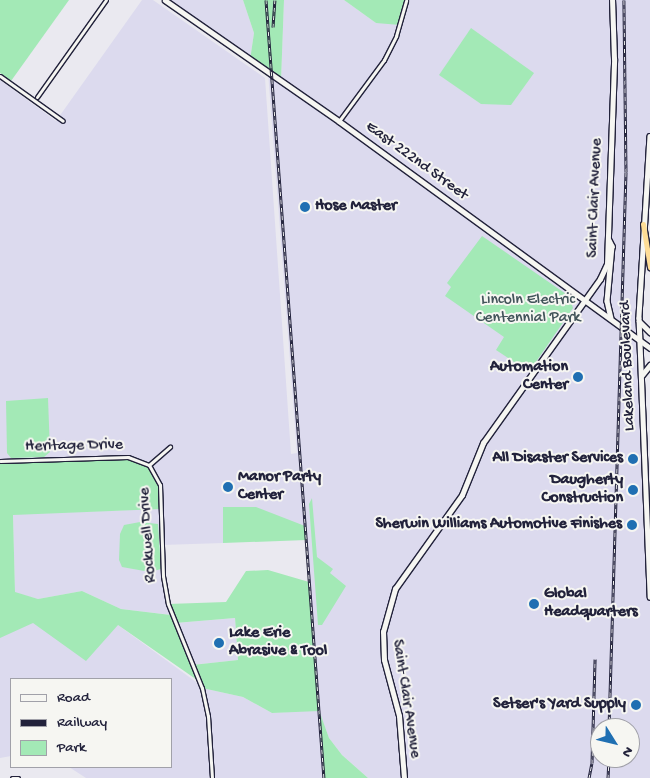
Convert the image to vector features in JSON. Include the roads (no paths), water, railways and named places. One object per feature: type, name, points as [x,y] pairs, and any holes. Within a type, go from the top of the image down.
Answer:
[{"type":"highway","points":[[643,224],[650,267]]},
{"type":"street","points":[[37,97],[106,0]]},
{"type":"street","name":"East 222nd Street","points":[[165,0],[339,122],[650,348]]},
{"type":"street","points":[[339,122],[384,60],[396,36],[406,0]]},
{"type":"street","name":"Saint Clair Avenue","points":[[404,778],[399,716],[384,660],[383,632],[395,589],[462,495],[483,443],[585,300],[604,270],[608,238],[614,59],[612,0]]},
{"type":"street","points":[[0,76],[63,121]]},
{"type":"street","name":"Lakeland Boulevard","points":[[650,136],[643,224],[639,321],[650,597]]},
{"type":"street","points":[[608,238],[612,246],[607,300],[611,319]]},
{"type":"street","points":[[639,321],[650,332]]},
{"type":"street","points":[[641,376],[650,365]]},
{"type":"street","points":[[149,465],[170,447]]},
{"type":"street","name":"Heritage Drive","points":[[0,461],[128,457],[149,465]]},
{"type":"street","name":"Rockwell Drive","points":[[149,465],[160,485],[163,576],[168,604],[202,688],[209,730],[212,778]]},
{"type":"street","points":[[12,778],[18,778]]},
{"type":"railway","points":[[266,0],[324,778]]},
{"type":"railway","points":[[273,27],[275,0]]},
{"type":"railway","points":[[609,718],[626,172],[624,0]]},
{"type":"railway","points":[[589,778],[592,763],[595,659]]},
{"type":"railway","points":[[608,768],[608,778]]},
{"type":"place","name":"Hose Master","points":[[305,207]]},
{"type":"place","name":"Automation Center","points":[[578,377]]},
{"type":"place","name":"All Disaster Services","points":[[633,459]]},
{"type":"place","name":"Manor Party Center","points":[[228,487]]},
{"type":"place","name":"Daugherty Construction","points":[[633,490]]},
{"type":"place","name":"Sherwin Williams Automotive Finishes","points":[[632,525]]},
{"type":"place","name":"Global Headquarters","points":[[534,604]]},
{"type":"place","name":"Lake Erie Abrasive & Tool","points":[[219,643]]},
{"type":"place","name":"Setser's Yard Supply","points":[[636,705]]},
{"type":"park label","name":"Lincoln Electric Centennial Park","points":[[528,310]]}]
